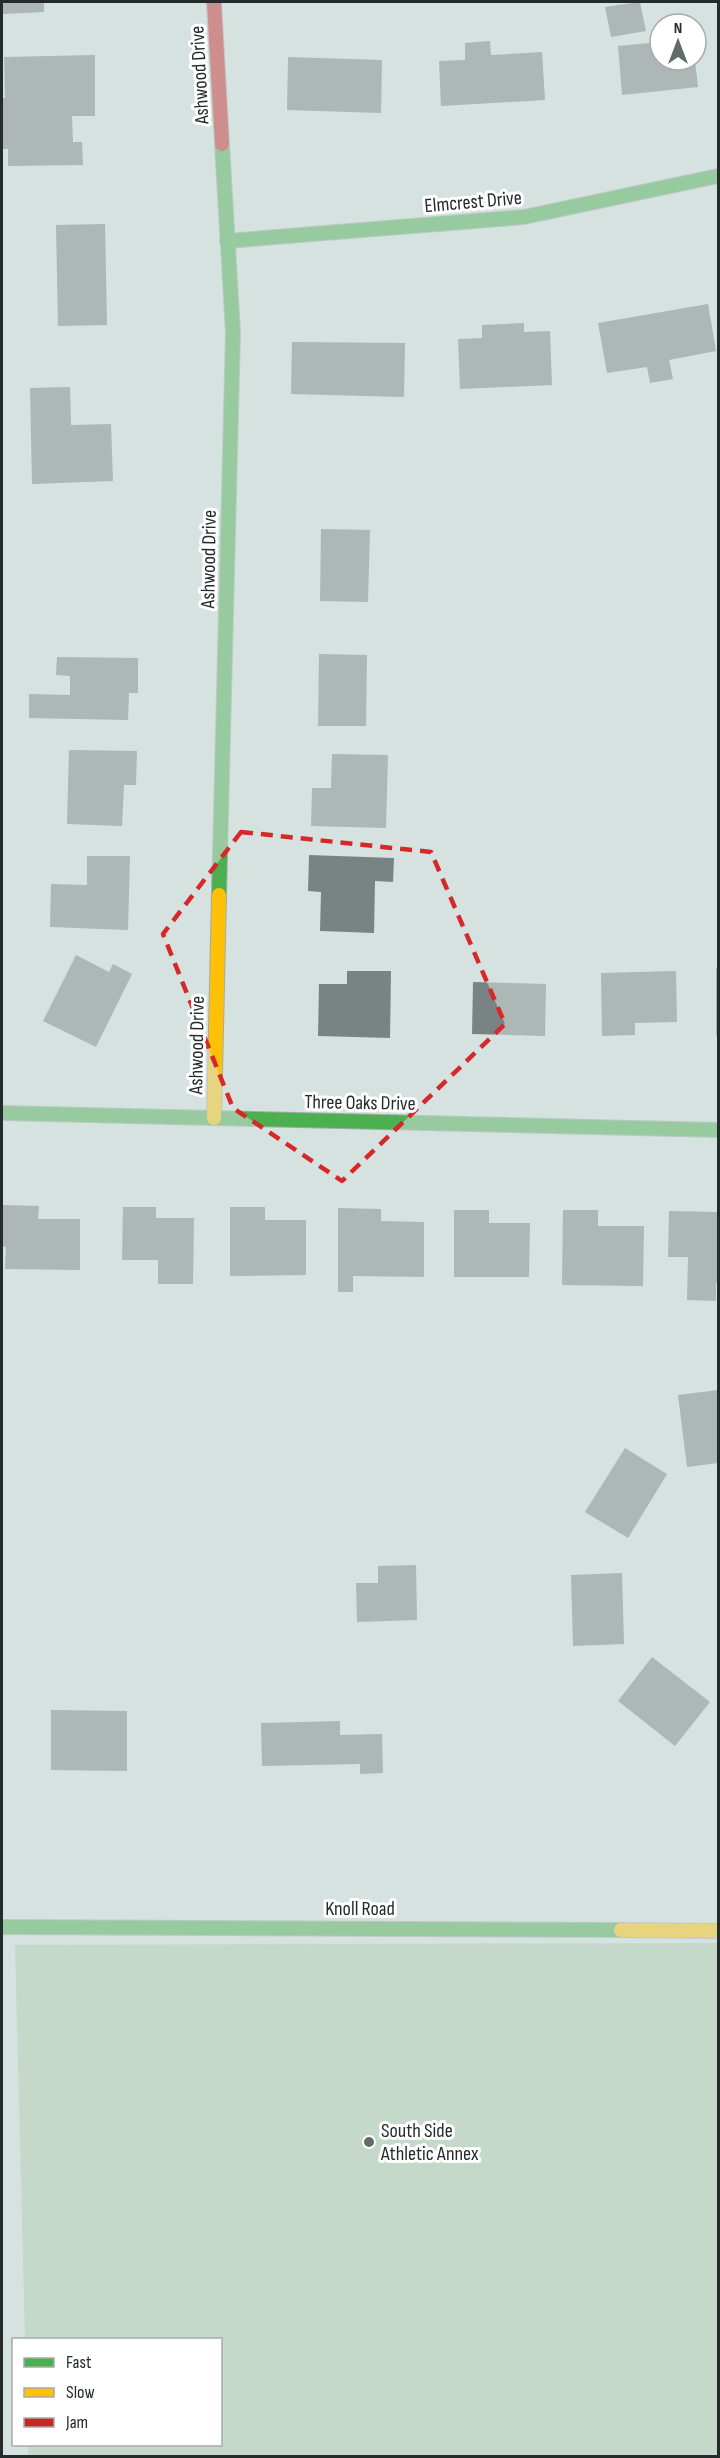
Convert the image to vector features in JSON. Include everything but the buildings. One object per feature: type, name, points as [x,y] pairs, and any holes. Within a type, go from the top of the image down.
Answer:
[{"type":"street","name":"Ashwood Drive","points":[[214,2],[232,332],[214,1118]]},
{"type":"street","name":"Elmcrest Drive","points":[[227,241],[524,217],[718,176]]},
{"type":"street","name":"Three Oaks Drive","points":[[2,1113],[718,1130]]},
{"type":"street","name":"Knoll Road","points":[[2,1927],[718,1931]]},
{"type":"highlighted area","points":[[241,832],[431,852],[505,1024],[342,1181],[233,1108],[163,934]]},
{"type":"green space","name":"South Side Athletic Annex","points":[[718,1943],[718,2456],[28,2456],[28,2446],[222,2446],[222,2338],[25,2338],[15,1945]]},
{"type":"traffic: fast","points":[[219,895],[233,332],[222,144]]},
{"type":"traffic: fast","points":[[227,241],[524,217],[718,176]]},
{"type":"traffic: fast","points":[[2,1113],[718,1130]]},
{"type":"traffic: fast","points":[[2,1927],[621,1930]]},
{"type":"traffic: slow","points":[[214,1118],[219,895]]},
{"type":"traffic: slow","points":[[621,1930],[718,1931]]},
{"type":"traffic: jam","points":[[214,2],[222,144]]},
{"type":"place","name":"South Side Athletic Annex","points":[[369,2142]]}]
